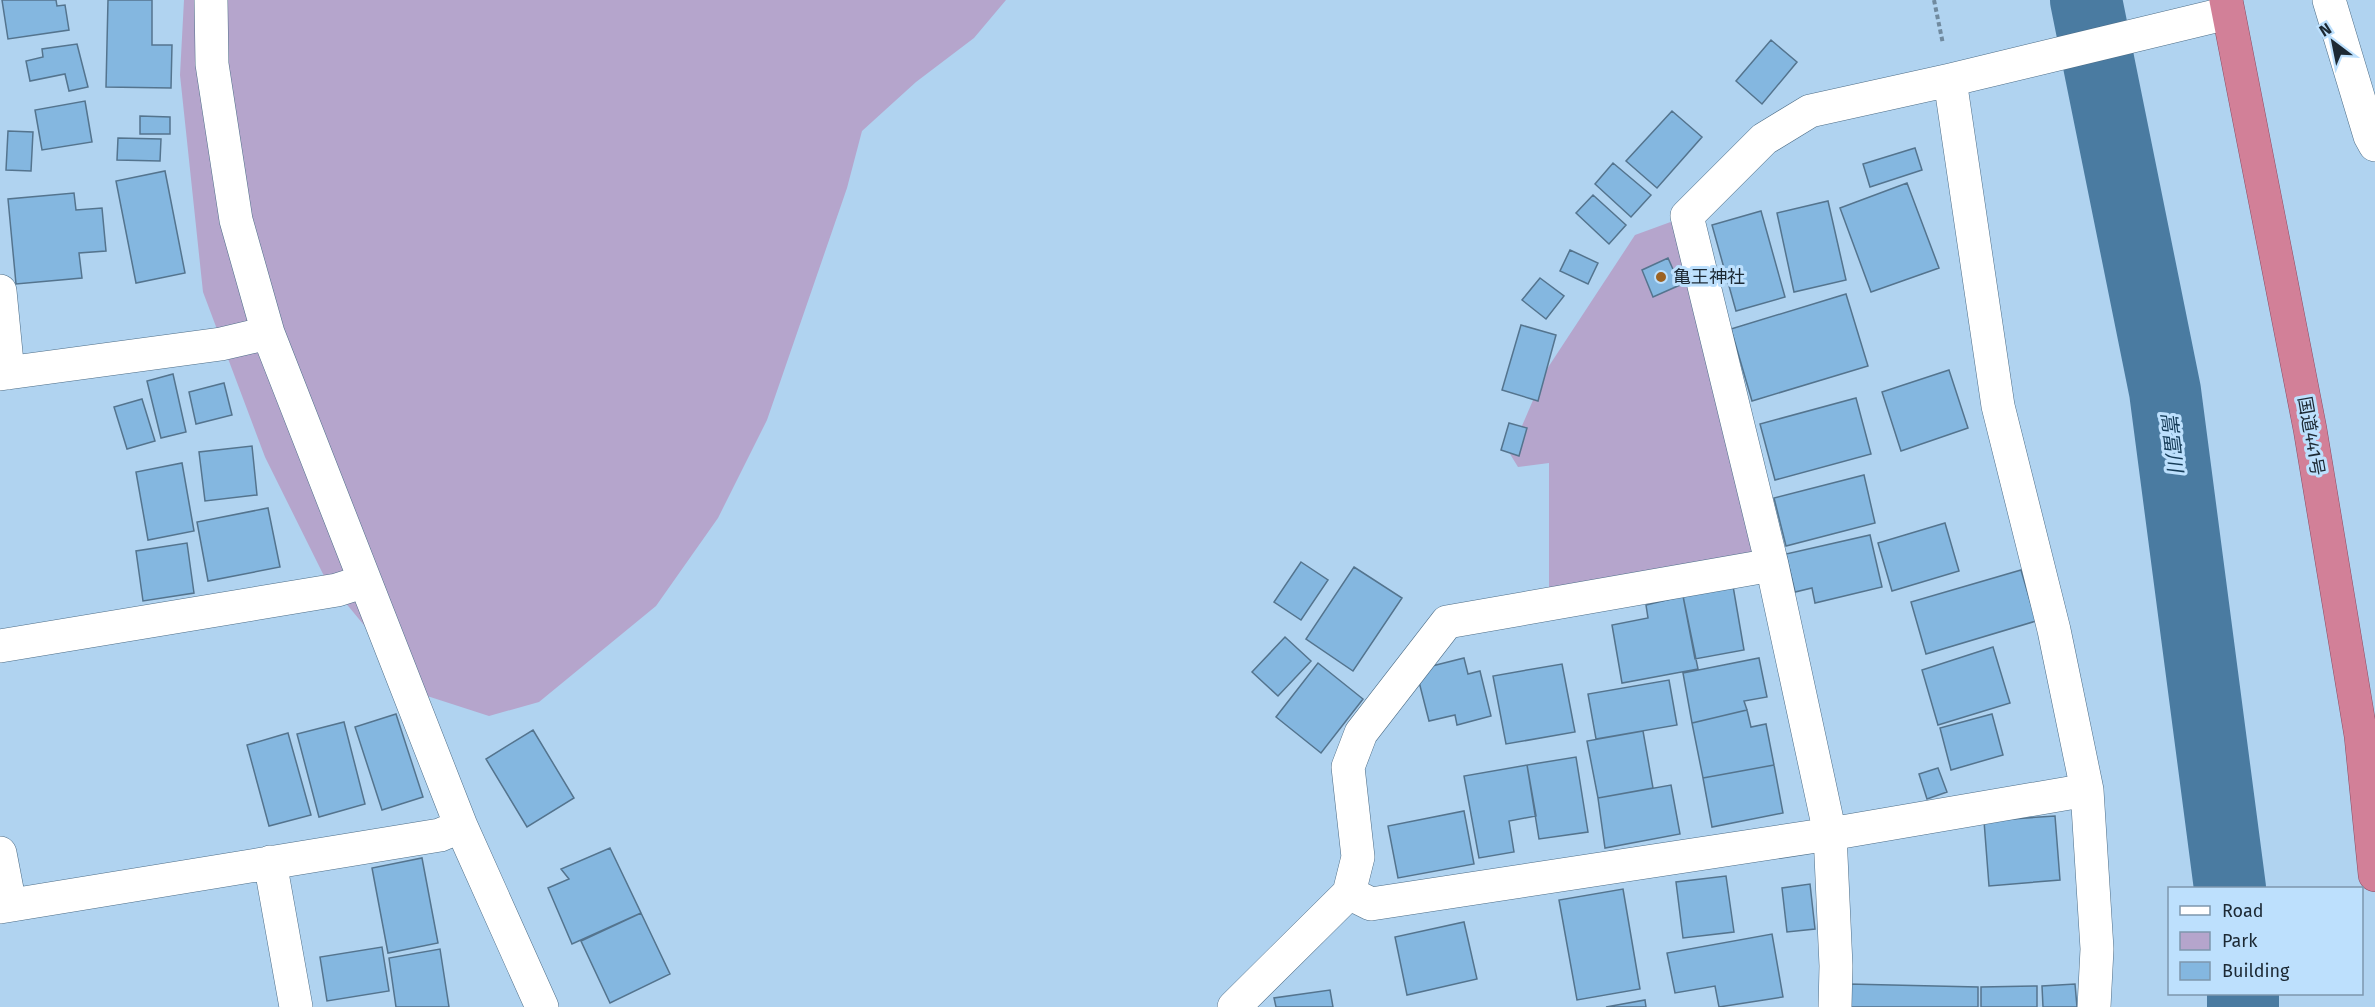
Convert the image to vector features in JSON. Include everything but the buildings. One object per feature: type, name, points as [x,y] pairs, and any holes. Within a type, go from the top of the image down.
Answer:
[{"type":"highway","name":"国道441号","points":[[2227,6],[2310,429],[2361,736],[2375,874]]},
{"type":"street","points":[[211,0],[212,64],[236,220],[268,333],[461,826],[542,1007]]},
{"type":"street","points":[[2329,0],[2370,136],[2375,145]]},
{"type":"street","points":[[1835,1007],[1836,966],[1830,834],[1772,565],[1687,216],[1764,139],[1810,111],[1950,80],[2188,21],[2227,6]]},
{"type":"street","points":[[1950,80],[1998,406],[2054,630],[2087,790],[2097,949],[2094,1007]]},
{"type":"street","points":[[0,291],[4,374],[221,344],[268,333]]},
{"type":"street","points":[[1234,1007],[1349,893],[1358,857],[1348,767],[1361,733],[1447,622],[1772,565]]},
{"type":"street","points":[[0,646],[337,590],[364,580]]},
{"type":"street","points":[[1349,893],[1371,904],[1830,834],[2087,790]]},
{"type":"street","points":[[0,853],[5,906],[440,835],[461,826]]},
{"type":"street","points":[[270,862],[296,1007]]},
{"type":"path","points":[[1934,0],[1950,80]]},
{"type":"green space","points":[[184,0],[1006,0],[974,38],[916,82],[862,131],[847,188],[767,420],[718,518],[656,606],[539,702],[489,716],[421,694],[325,578],[265,457],[203,292],[180,75]]},
{"type":"green space","points":[[1687,216],[1772,565],[1549,604],[1549,463],[1518,467],[1510,454],[1545,372],[1635,235]]},
{"type":"waterway","name":"嵩富川","points":[[2086,0],[2165,391],[2230,887]]},
{"type":"waterway","name":"嵩富川","points":[[2243,995],[2243,1007]]},
{"type":"place","name":"亀王神社","points":[[1661,277]]}]
